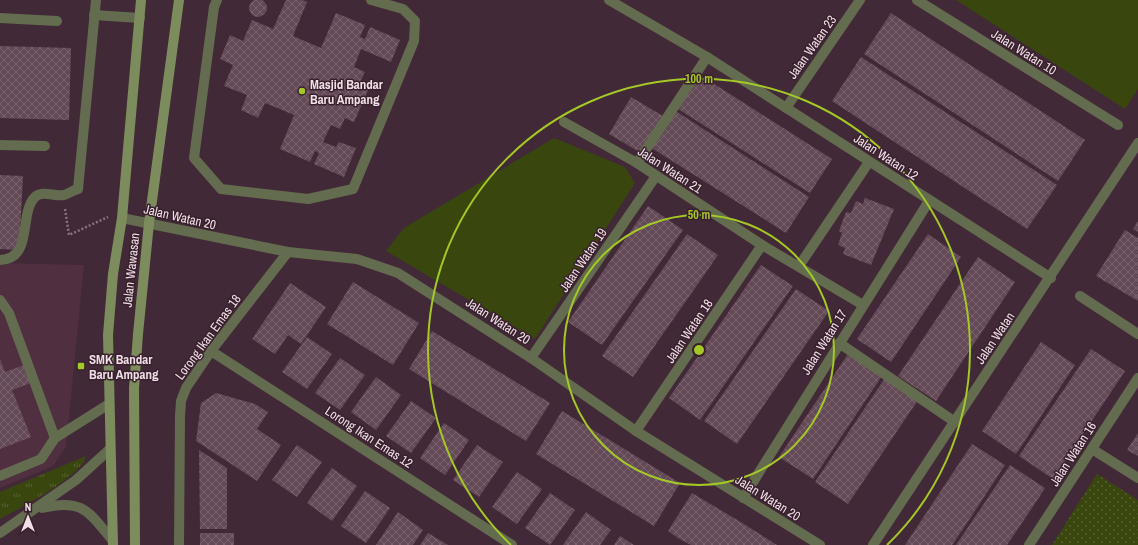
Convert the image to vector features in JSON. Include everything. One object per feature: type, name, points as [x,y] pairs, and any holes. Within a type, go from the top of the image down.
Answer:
[{"type":"main road","name":"Jalan Wawasan","points":[[113,543],[108,335],[113,274],[122,214],[141,0]]},
{"type":"main road","name":"Jalan Wawasan","points":[[135,545],[134,388],[149,223],[179,0]]},
{"type":"street","points":[[0,260],[14,256],[22,246],[30,205],[35,197],[42,193],[63,195],[78,189],[96,0]]},
{"type":"street","points":[[217,0],[214,7],[194,158],[221,190],[308,199],[353,190],[414,41],[415,21],[403,9],[372,0]]},
{"type":"street","name":"Jalan Watan 12","points":[[609,0],[707,57],[1051,278]]},
{"type":"street","name":"Jalan Watan 23","points":[[786,108],[860,0]]},
{"type":"street","name":"Jalan Watan 10","points":[[917,0],[1118,125]]},
{"type":"street","points":[[94,15],[140,18]]},
{"type":"street","points":[[0,18],[57,21]]},
{"type":"street","points":[[637,163],[707,57]]},
{"type":"street","name":"Jalan Watan 21","points":[[564,122],[637,163],[762,245],[863,305]]},
{"type":"street","name":"Jalan Watan","points":[[873,545],[1051,278],[1138,143]]},
{"type":"street","points":[[0,145],[45,146]]},
{"type":"street","points":[[798,266],[869,162]]},
{"type":"street","name":"Jalan Watan 19","points":[[531,358],[656,176]]},
{"type":"street","name":"Jalan Watan 17","points":[[743,498],[929,201]]},
{"type":"street","name":"Jalan Watan 20","points":[[122,214],[149,223],[216,239],[288,252],[357,259],[398,273],[531,358],[636,431],[820,545]]},
{"type":"street","name":"Jalan Watan 18","points":[[636,431],[762,245]]},
{"type":"street","name":"Lorong Ikan Emas 18","points":[[179,545],[181,401],[186,388],[212,351],[288,252]]},
{"type":"street","points":[[1080,296],[1138,334]]},
{"type":"street","points":[[0,300],[9,312],[55,438]]},
{"type":"street","points":[[839,343],[955,422]]},
{"type":"street","name":"Lorong Ikan Emas 12","points":[[212,351],[512,545]]},
{"type":"street","name":"Jalan Watan 16","points":[[1029,545],[1138,378]]},
{"type":"street","points":[[0,476],[41,460],[55,438],[109,404]]},
{"type":"street","points":[[0,533],[76,480],[110,449]]},
{"type":"street","points":[[1092,449],[1138,478]]},
{"type":"street","points":[[36,509],[56,504],[79,506],[93,517],[113,543]]},
{"type":"path","points":[[63,195],[69,235],[122,214]]},
{"type":"shaded area","points":[[0,263],[84,265],[66,447],[53,466],[0,488]]},
{"type":"green space","points":[[956,0],[1138,0],[1138,89],[1125,109]]},
{"type":"green space","points":[[554,138],[625,167],[635,183],[535,339],[386,251],[404,228]]},
{"type":"green space","points":[[86,456],[82,464],[74,473],[62,482],[35,500],[0,519],[0,492]]},
{"type":"green space","points":[[1097,474],[1138,500],[1138,545],[1052,545]]},
{"type":"building","points":[[258,-1],[264,2],[267,8],[264,14],[258,17],[252,14],[249,8],[252,2]]},
{"type":"building","name":"Masjid Bandar Baru Ampang","points":[[286,0],[302,0],[307,2],[293,36],[321,48],[336,13],[365,25],[360,37],[365,39],[370,27],[400,40],[391,62],[361,49],[354,67],[365,72],[360,82],[370,86],[354,122],[345,118],[340,129],[331,125],[323,142],[336,147],[339,142],[356,148],[344,177],[314,164],[319,153],[315,151],[310,162],[280,149],[294,115],[265,103],[258,118],[241,110],[247,95],[224,86],[233,65],[220,59],[230,35],[243,41],[252,20],[273,29]]},
{"type":"building","points":[[891,13],[1085,140],[1058,181],[864,54]]},
{"type":"building","points":[[0,46],[71,48],[69,120],[0,118]]},
{"type":"building","points":[[861,57],[1057,185],[1027,229],[832,101]]},
{"type":"building","points":[[697,73],[832,159],[810,193],[675,107]]},
{"type":"building","points":[[631,97],[663,116],[641,153],[609,134]]},
{"type":"building","points":[[674,110],[809,197],[786,233],[650,147]]},
{"type":"building","points":[[0,175],[23,176],[19,250],[0,249]]},
{"type":"building","points":[[865,198],[894,209],[871,265],[843,254],[845,248],[838,245],[842,233],[839,231],[846,212],[851,213],[856,201],[863,204]]},
{"type":"building","points":[[648,206],[683,230],[602,345],[568,322]]},
{"type":"building","points":[[1138,221],[1138,232],[1133,229]]},
{"type":"building","points":[[1125,230],[1138,238],[1138,301],[1096,276]]},
{"type":"building","points":[[687,234],[718,255],[633,377],[602,356]]},
{"type":"building","points":[[928,234],[961,257],[891,362],[857,339]]},
{"type":"building","points":[[978,257],[1015,282],[936,401],[898,376]]},
{"type":"building","points":[[761,265],[793,286],[700,420],[669,398]]},
{"type":"building","points":[[353,282],[419,323],[393,365],[327,324]]},
{"type":"building","points":[[290,283],[326,307],[301,344],[288,335],[275,354],[252,339]]},
{"type":"building","points":[[796,289],[829,311],[737,444],[704,421]]},
{"type":"building","points":[[432,331],[550,403],[526,441],[409,369]]},
{"type":"building","points":[[307,337],[332,354],[307,389],[282,372]]},
{"type":"building","points":[[1041,342],[1075,365],[1016,454],[982,431]]},
{"type":"building","points":[[1091,349],[1125,371],[1053,479],[1019,456]]},
{"type":"building","points":[[848,354],[882,376],[813,479],[779,457]]},
{"type":"building","points":[[340,358],[365,375],[340,410],[315,393]]},
{"type":"building","points":[[0,359],[5,372],[24,365],[31,383],[12,390],[31,437],[0,449]]},
{"type":"building","points":[[376,377],[401,395],[376,430],[351,412]]},
{"type":"building","points":[[885,378],[918,400],[848,504],[815,482]]},
{"type":"building","points":[[216,393],[255,404],[268,412],[257,429],[281,445],[257,481],[196,441],[201,403]]},
{"type":"building","points":[[411,401],[436,418],[411,453],[386,436]]},
{"type":"building","points":[[562,411],[680,483],[654,526],[536,454]]},
{"type":"building","points":[[444,423],[469,440],[445,475],[420,458]]},
{"type":"building","points":[[1138,433],[1138,456],[1127,450]]},
{"type":"building","points":[[972,444],[1005,465],[963,529],[952,545],[905,545]]},
{"type":"building","points":[[297,445],[322,462],[297,497],[272,480]]},
{"type":"building","points":[[477,445],[503,462],[479,497],[453,480]]},
{"type":"building","points":[[199,450],[227,468],[227,529],[200,529]]},
{"type":"building","points":[[1010,465],[1045,488],[1007,545],[956,545]]},
{"type":"building","points":[[332,468],[357,486],[332,521],[307,503]]},
{"type":"building","points":[[517,472],[542,489],[517,524],[492,507]]},
{"type":"building","points":[[365,491],[390,508],[366,543],[341,526]]},
{"type":"building","points":[[550,493],[575,510],[550,545],[525,528]]},
{"type":"building","points":[[692,493],[777,545],[691,545],[678,538],[668,531]]},
{"type":"building","points":[[398,512],[423,530],[413,545],[376,545]]},
{"type":"building","points":[[586,512],[611,530],[600,545],[563,545]]},
{"type":"building","points":[[200,533],[234,533],[234,545],[200,545]]},
{"type":"building","points":[[428,533],[448,545],[420,545]]},
{"type":"building","points":[[620,536],[634,545],[614,545]]},
{"type":"place","name":"Masjid Bandar Baru Ampang","points":[[302,91]]},
{"type":"place","name":"SMK Bandar Baru Ampang","points":[[81,366]]}]
